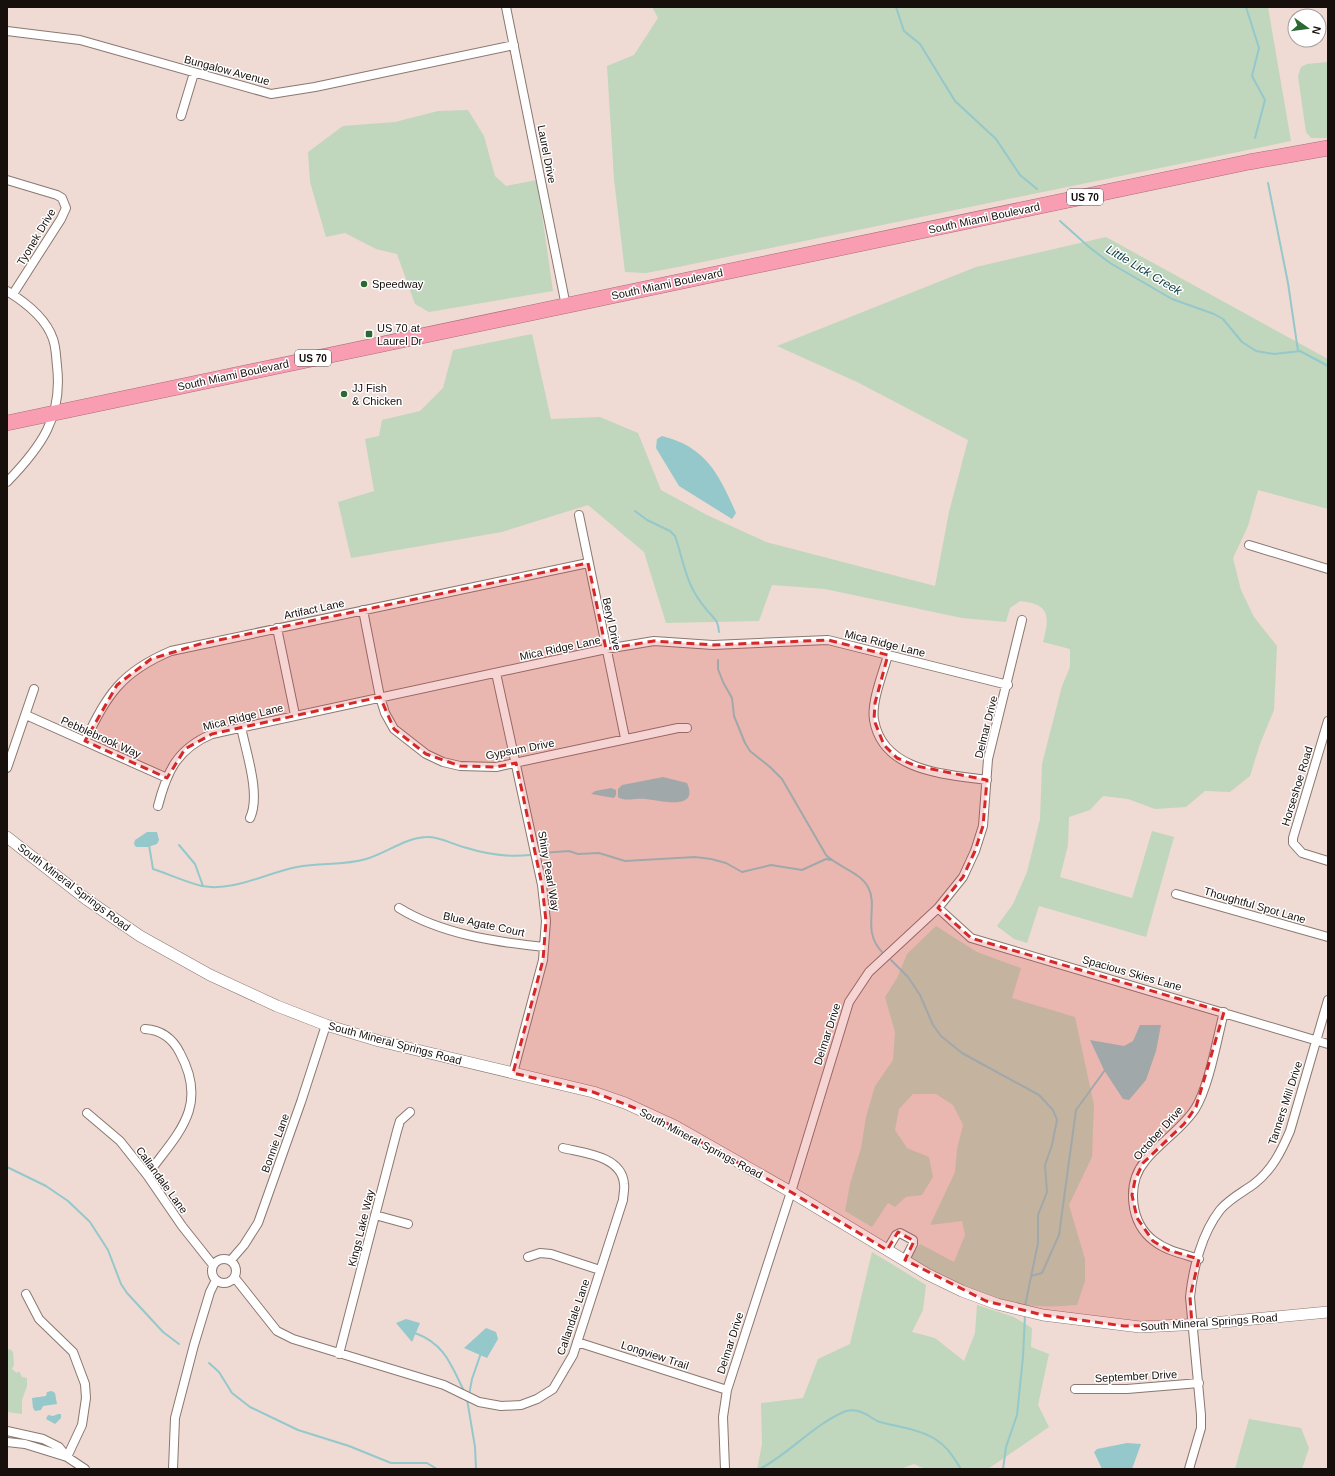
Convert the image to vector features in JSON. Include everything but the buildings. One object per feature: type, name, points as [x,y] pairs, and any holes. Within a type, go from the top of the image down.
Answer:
[{"type":"highway","name":"South Miami Boulevard","points":[[7,423],[1243,164],[1328,148]]},
{"type":"street","name":"Laurel Drive","points":[[506,7],[566,306]]},
{"type":"street","name":"Bungalow Avenue","points":[[7,31],[80,40],[271,94],[315,87],[514,45]]},
{"type":"street","points":[[181,116],[194,73]]},
{"type":"street","name":"Tyonek Drive","points":[[7,180],[57,195],[62,198],[66,208],[61,219],[10,292]]},
{"type":"street","points":[[7,482],[35,451],[54,412],[59,386],[54,340],[42,319],[10,292]]},
{"type":"street","name":"Beryl Drive","points":[[578,515],[625,738]]},
{"type":"street","points":[[1249,545],[1328,569]]},
{"type":"street","name":"Artifact Lane","points":[[85,742],[103,705],[117,685],[133,671],[151,659],[200,644],[588,563]]},
{"type":"street","name":"Gypsum Drive","points":[[363,610],[380,697],[385,713],[394,729],[426,754],[443,762],[460,766],[496,767],[625,738],[678,728],[687,728]]},
{"type":"street","name":"Delmar Drive","points":[[725,1469],[723,1417],[727,1390],[791,1192],[849,1002],[869,972],[938,908],[963,877],[975,851],[983,826],[988,759],[1008,685],[1022,620]]},
{"type":"street","points":[[277,628],[295,715]]},
{"type":"street","name":"Mica Ridge Lane","points":[[158,806],[167,778],[185,749],[196,741],[212,734],[606,649],[654,641],[713,645],[828,640],[1008,685]]},
{"type":"street","points":[[888,655],[874,709],[874,720],[884,745],[897,758],[916,766],[940,774],[986,780]]},
{"type":"street","name":"Shiny Pearl Way","points":[[496,673],[542,885],[546,921],[543,960],[513,1073]]},
{"type":"street","points":[[7,768],[34,689]]},
{"type":"street","name":"Pebblebrook Way","points":[[26,715],[167,778]]},
{"type":"street","name":"Horseshoe Road","points":[[1328,721],[1293,838],[1293,843],[1302,853],[1328,861]]},
{"type":"street","points":[[241,727],[254,795],[254,810],[250,818]]},
{"type":"street","name":"South Mineral Springs Road","points":[[7,837],[86,899],[152,943],[226,983],[294,1014],[326,1025],[379,1041],[593,1092],[632,1106],[675,1126],[791,1192],[887,1250],[962,1291],[986,1301],[1024,1311],[1124,1326],[1192,1325],[1328,1312]]},
{"type":"street","name":"Thoughtful Spot Lane","points":[[1176,894],[1328,937]]},
{"type":"street","name":"Blue Agate Court","points":[[399,908],[426,922],[458,932],[496,940],[544,947]]},
{"type":"street","name":"Spacious Skies Lane","points":[[938,908],[972,938],[1328,1044]]},
{"type":"street","name":"Tanners Mill Drive","points":[[1189,1469],[1201,1428],[1199,1384],[1190,1297],[1198,1259],[1208,1230],[1220,1210],[1265,1173],[1274,1164],[1282,1149],[1290,1131],[1328,1000]]},
{"type":"street","name":"October Drive","points":[[1198,1259],[1168,1250],[1153,1241],[1141,1226],[1137,1218],[1132,1194],[1135,1180],[1143,1163],[1184,1124],[1196,1107],[1203,1090],[1224,1012]]},
{"type":"street","name":"Bonnie Lane","points":[[230,1260],[244,1246],[258,1224],[301,1102],[326,1025]]},
{"type":"street","points":[[145,1029],[161,1033],[175,1043],[189,1068],[192,1091],[191,1108],[182,1127],[147,1174]]},
{"type":"street","name":"Kings Lake Way","points":[[339,1354],[397,1131],[400,1121],[410,1112]]},
{"type":"street","name":"Callandale Lane","points":[[87,1113],[120,1141],[147,1174],[182,1226],[213,1265]]},
{"type":"street","name":"Callandale Lane","points":[[235,1278],[277,1331],[293,1339],[444,1385],[479,1402],[501,1406],[521,1405],[537,1399],[553,1389],[573,1355],[623,1200],[624,1183],[620,1170],[609,1161],[563,1148]]},
{"type":"street","points":[[376,1215],[408,1224]]},
{"type":"street","points":[[887,1250],[896,1235],[900,1233],[913,1240],[913,1244],[905,1260]]},
{"type":"street","points":[[528,1257],[540,1253],[551,1254],[600,1270]]},
{"type":"street","points":[[219,1260],[230,1260],[237,1270],[235,1278],[228,1283],[216,1280],[212,1273],[213,1265],[219,1260]]},
{"type":"street","points":[[173,1469],[175,1418],[194,1345],[210,1292],[216,1280]]},
{"type":"street","points":[[26,1294],[39,1319],[73,1352],[85,1384],[86,1398],[82,1425],[67,1457]]},
{"type":"street","name":"Longview Trail","points":[[577,1342],[727,1390]]},
{"type":"street","name":"September Drive","points":[[1075,1389],[1127,1389],[1199,1384]]},
{"type":"street","points":[[7,1431],[43,1439],[58,1446],[67,1457]]},
{"type":"street","points":[[7,1442],[26,1444],[67,1457],[85,1469]]},
{"type":"highlighted area","points":[[588,563],[606,649],[654,641],[713,645],[828,640],[888,655],[875,703],[874,720],[884,745],[897,758],[916,766],[987,780],[983,826],[975,851],[963,877],[938,908],[971,938],[1224,1012],[1196,1107],[1184,1124],[1143,1163],[1135,1180],[1132,1195],[1137,1218],[1153,1241],[1168,1250],[1199,1259],[1190,1297],[1192,1325],[1124,1326],[1043,1315],[986,1301],[905,1260],[914,1241],[898,1232],[887,1250],[791,1192],[648,1113],[593,1092],[513,1073],[543,960],[546,921],[542,885],[516,763],[496,767],[460,766],[426,754],[394,729],[380,697],[212,734],[185,749],[167,778],[85,741],[117,685],[151,659],[200,644]]},
{"type":"green space","points":[[652,7],[1268,7],[1291,141],[678,267],[646,273],[625,272],[614,179],[607,66],[634,55],[658,18]]},
{"type":"green space","points":[[1328,62],[1328,138],[1311,138],[1306,132],[1298,76],[1301,67],[1307,64]]},
{"type":"green space","points":[[468,110],[484,136],[495,176],[506,186],[537,180],[553,291],[429,312],[415,304],[397,254],[376,249],[345,233],[326,237],[310,182],[308,152],[343,126],[395,122],[438,111]]},
{"type":"green space","points":[[1106,237],[1328,359],[1328,509],[1258,490],[1248,526],[1233,558],[1241,590],[1254,617],[1277,646],[1274,710],[1260,744],[1250,776],[1230,792],[1205,791],[1186,807],[1155,809],[1128,799],[1103,796],[1090,810],[1069,817],[1068,845],[1060,877],[1132,898],[1152,831],[1174,837],[1146,937],[1039,906],[1027,943],[1014,939],[997,926],[1013,904],[1027,872],[1040,819],[1042,764],[1062,686],[1070,667],[1070,649],[1043,642],[1047,618],[1042,608],[1037,605],[1020,601],[1010,608],[1006,622],[962,618],[825,589],[772,585],[759,621],[666,623],[644,552],[588,505],[502,532],[351,558],[338,502],[374,491],[365,439],[379,436],[382,420],[420,411],[443,388],[453,350],[532,334],[551,419],[600,417],[638,433],[661,490],[707,515],[766,542],[935,586],[949,512],[968,440],[857,382],[777,346],[976,267]]},
{"type":"green space","points":[[936,926],[977,952],[1021,968],[1012,998],[1075,1017],[1094,1105],[1092,1157],[1069,1205],[1085,1259],[1085,1281],[1077,1305],[1037,1306],[1005,1300],[971,1289],[910,1257],[920,1244],[954,1262],[965,1235],[962,1221],[930,1225],[955,1172],[957,1149],[963,1125],[953,1105],[936,1094],[913,1094],[899,1109],[895,1130],[907,1148],[929,1157],[933,1177],[922,1195],[906,1197],[895,1207],[888,1203],[872,1227],[845,1211],[850,1184],[861,1148],[866,1117],[875,1086],[893,1060],[895,1032],[885,997],[897,978],[907,954]]},
{"type":"green space","points":[[872,1252],[926,1285],[923,1310],[912,1332],[935,1338],[964,1361],[975,1333],[977,1305],[1014,1317],[1032,1328],[1031,1347],[1049,1354],[1038,1405],[1049,1427],[988,1469],[925,1469],[914,1464],[900,1469],[757,1469],[762,1444],[761,1403],[803,1398],[818,1359],[850,1344]]},
{"type":"green space","points":[[10,1349],[13,1352],[14,1365],[12,1369],[17,1373],[19,1371],[22,1377],[27,1378],[27,1386],[22,1400],[22,1414],[7,1412],[7,1350]]},
{"type":"green space","points":[[1249,1419],[1301,1428],[1309,1448],[1302,1469],[1235,1469]]},
{"type":"water","points":[[662,436],[690,447],[709,464],[717,474],[736,513],[732,519],[679,486],[656,448],[657,439]]},
{"type":"water","points":[[663,777],[687,783],[690,792],[688,798],[683,801],[668,802],[645,799],[627,800],[618,797],[618,789],[622,785]]},
{"type":"water","points":[[611,788],[616,790],[616,795],[614,798],[591,794],[595,791]]},
{"type":"water","points":[[147,832],[157,832],[159,840],[157,844],[148,847],[136,847],[134,844],[135,840]]},
{"type":"water","points":[[1140,1025],[1161,1025],[1156,1051],[1146,1080],[1129,1100],[1123,1099],[1104,1070],[1090,1040],[1124,1046],[1133,1041]]},
{"type":"water","points":[[406,1319],[420,1323],[412,1342],[396,1323]]},
{"type":"water","points":[[486,1328],[496,1332],[498,1339],[487,1358],[464,1348]]},
{"type":"water","points":[[52,1391],[55,1393],[57,1404],[43,1406],[41,1410],[35,1411],[33,1408],[32,1398],[46,1396],[47,1392]]},
{"type":"water","points":[[61,1414],[61,1418],[55,1424],[46,1419],[48,1415],[53,1416]]},
{"type":"water","points":[[1127,1443],[1141,1444],[1132,1469],[1102,1469],[1094,1452],[1097,1449]]},
{"type":"waterway","name":"Little Lick Creek","points":[[896,7],[904,31],[920,44],[955,101],[996,139],[1020,175],[1037,189]]},
{"type":"waterway","points":[[1246,7],[1259,48],[1252,76],[1265,100],[1255,138]]},
{"type":"waterway","points":[[1268,183],[1288,283],[1298,351]]},
{"type":"waterway","name":"Little Lick Creek","points":[[1060,221],[1089,247],[1110,263],[1172,299],[1214,314],[1223,319],[1242,342],[1256,351],[1274,354],[1300,351],[1328,366]]},
{"type":"waterway","points":[[635,511],[647,520],[670,531],[675,536],[690,583],[699,600],[717,622],[719,632]]},
{"type":"waterway","points":[[718,660],[718,669],[732,698],[734,716],[745,743],[750,751],[782,779],[826,855],[836,863],[860,877],[868,887],[872,902],[872,935],[882,952]]},
{"type":"waterway","points":[[149,845],[153,869],[202,886],[214,887],[238,884],[297,867],[366,859],[411,840],[426,837],[441,839],[462,847],[490,853],[514,856],[530,855]]},
{"type":"waterway","points":[[179,845],[195,864],[203,886]]},
{"type":"waterway","points":[[541,853],[569,851],[578,854],[599,853],[625,861],[695,857],[726,863],[742,872],[771,865],[802,870],[826,859],[831,860]]},
{"type":"waterway","points":[[891,960],[908,977],[920,995],[933,1025],[941,1036],[962,1053],[1039,1095],[1053,1110],[1057,1120],[1052,1145],[1045,1165],[1047,1192],[1038,1215],[1038,1243],[1025,1306]]},
{"type":"waterway","points":[[1031,1276],[1042,1273],[1059,1235],[1076,1110],[1105,1070]]},
{"type":"waterway","points":[[7,1167],[46,1186],[68,1201],[90,1222],[108,1250],[121,1284],[127,1293],[163,1332],[179,1344]]},
{"type":"waterway","points":[[1003,1469],[1006,1447],[1017,1415],[1023,1357],[1025,1315]]},
{"type":"waterway","points":[[415,1333],[433,1343],[446,1356],[464,1391]]},
{"type":"waterway","points":[[469,1395],[472,1379],[481,1353]]},
{"type":"waterway","points":[[209,1363],[219,1372],[232,1393],[250,1407],[298,1430],[349,1446],[391,1463],[427,1463],[437,1469]]},
{"type":"waterway","points":[[467,1399],[475,1447],[476,1469]]},
{"type":"waterway","points":[[760,1469],[782,1455],[823,1423],[846,1411],[852,1410],[864,1413],[880,1422],[915,1431],[935,1439],[947,1449],[961,1469]]},
{"type":"place","name":"Speedway","points":[[364,284]]},
{"type":"place","name":"US 70 at Laurel Dr","points":[[369,334]]},
{"type":"place","name":"JJ Fish & Chicken","points":[[344,394]]}]
